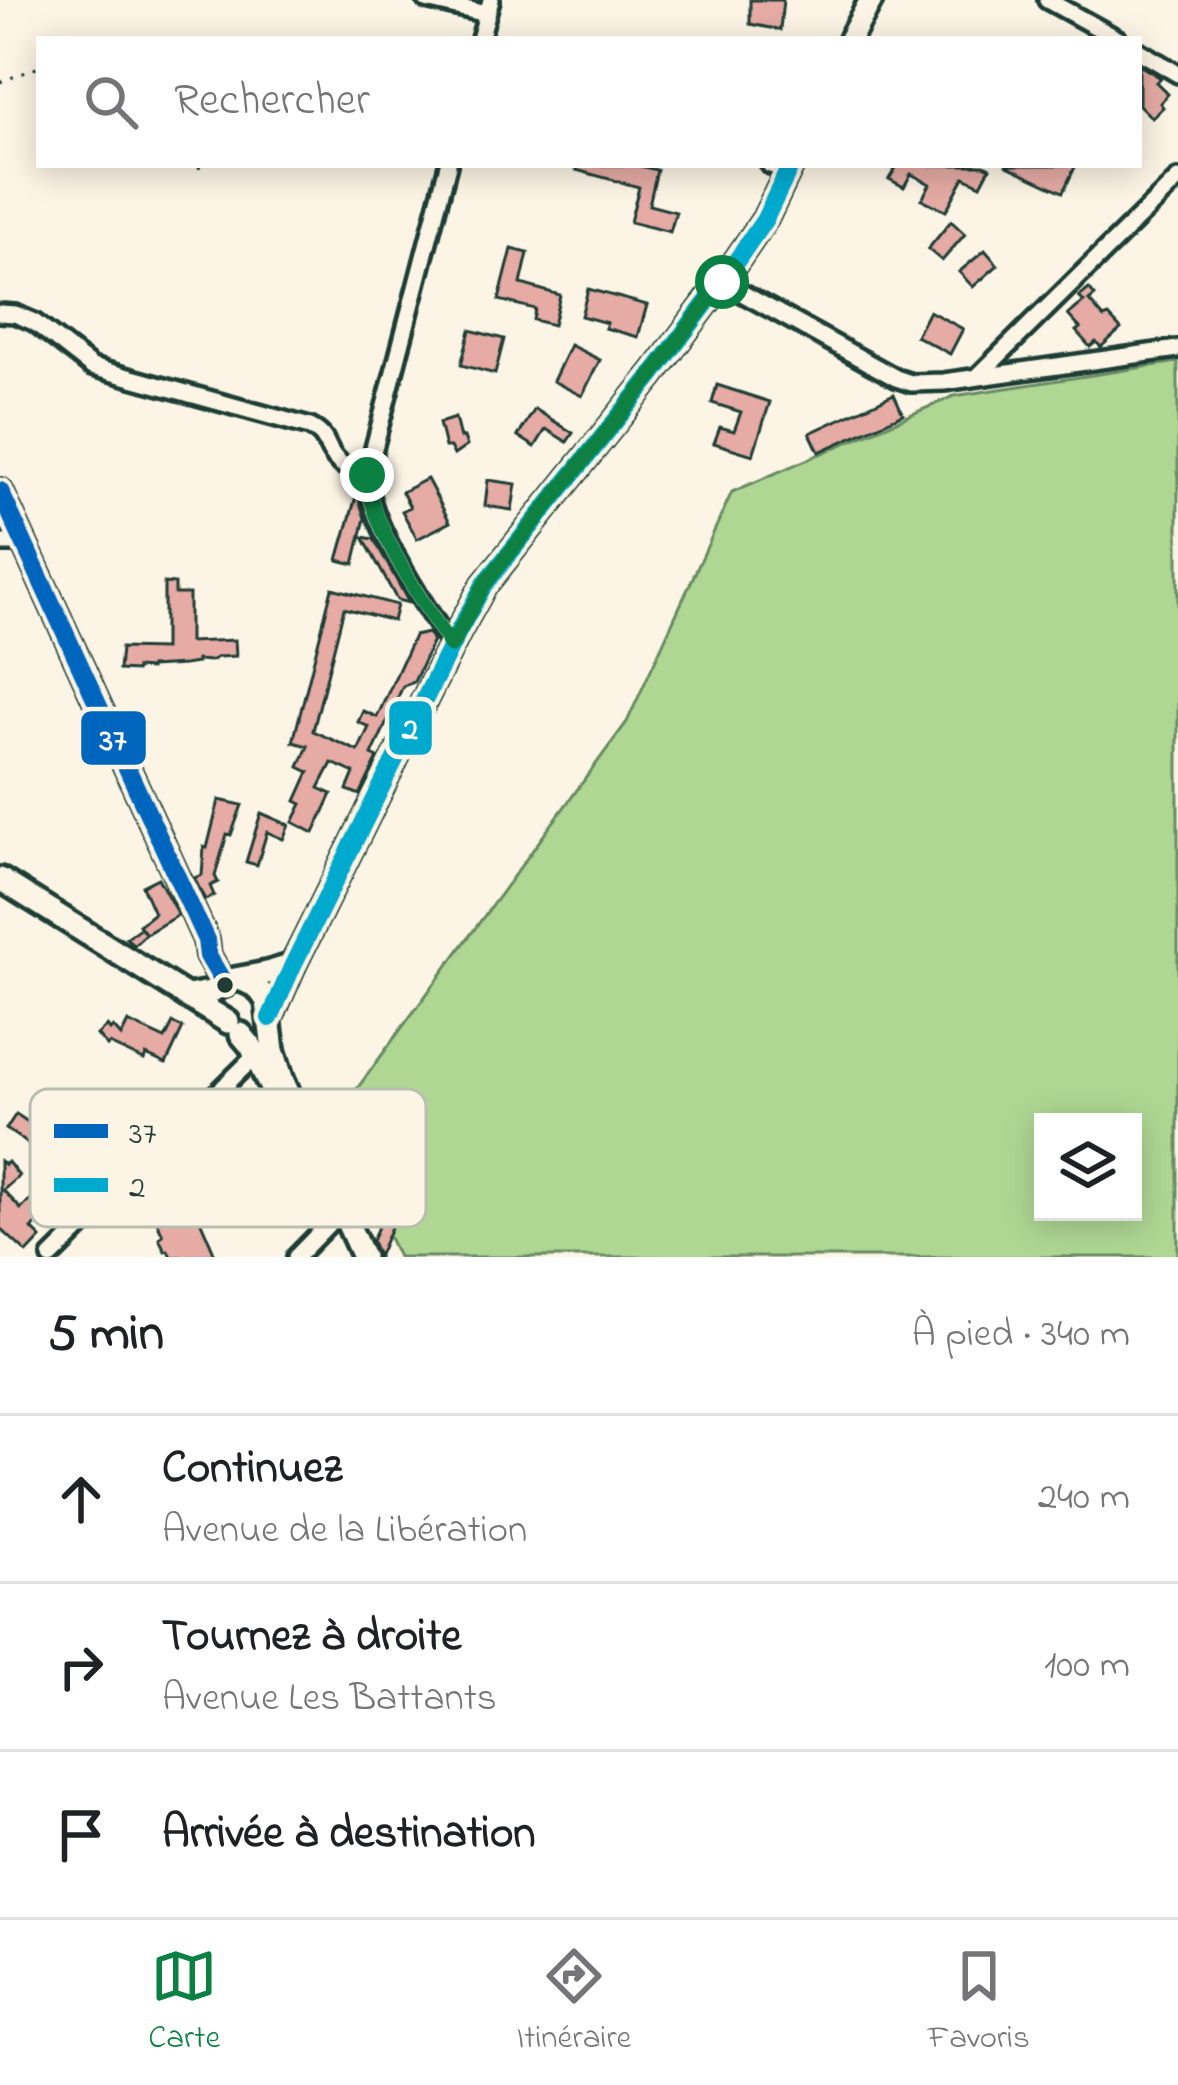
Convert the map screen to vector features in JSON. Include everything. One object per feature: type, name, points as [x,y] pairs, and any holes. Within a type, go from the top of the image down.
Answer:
[{"type":"main road","points":[[852,36],[871,0]]},
{"type":"main road","points":[[0,879],[234,1028],[257,1035],[270,1021],[292,965],[484,585],[722,282],[764,219],[783,168]]},
{"type":"main road","points":[[0,491],[206,940],[208,956],[232,982],[261,990],[268,1004],[275,1059],[286,1089]]},
{"type":"main road","points":[[188,996],[292,965]]},
{"type":"main road","points":[[232,982],[220,1004],[256,1055],[272,1089]]},
{"type":"main road","points":[[340,1227],[349,1257]]},
{"type":"main road","points":[[344,1227],[363,1257]]},
{"type":"street","points":[[426,0],[489,7],[481,36]]},
{"type":"street","points":[[1047,0],[1113,36]]},
{"type":"street","points":[[1142,53],[1178,74]]},
{"type":"street","points":[[447,168],[367,475],[370,503],[417,594],[451,646]]},
{"type":"street","points":[[978,376],[1178,179]]},
{"type":"street","points":[[722,282],[896,378],[928,384],[1178,349]]},
{"type":"street","points":[[0,313],[34,322],[92,367],[310,427],[323,434],[340,464],[367,475]]},
{"type":"street","points":[[0,543],[24,543]]},
{"type":"street","points":[[221,1089],[256,1055]]},
{"type":"street","points":[[51,1257],[81,1227]]},
{"type":"street","points":[[296,1257],[325,1227]]},
{"type":"path","points":[[0,82],[36,68]]},
{"type":"green space","points":[[1178,362],[1178,1257],[398,1257],[384,1227],[426,1227],[426,1089],[357,1089],[627,722],[732,492],[954,396]]},
{"type":"building","points":[[750,0],[783,0],[780,30],[750,24]]},
{"type":"building","points":[[1142,67],[1161,78],[1156,82],[1168,94],[1152,118],[1142,108]]},
{"type":"building","points":[[896,168],[990,168],[981,185],[964,177],[946,211],[922,199],[930,184],[911,174],[904,187],[889,179]]},
{"type":"building","points":[[1011,168],[1075,168],[1063,192]]},
{"type":"building","points":[[576,170],[657,170],[649,205],[676,212],[670,232],[630,222],[639,187]]},
{"type":"building","points":[[951,221],[965,234],[942,261],[928,249]]},
{"type":"building","points":[[512,249],[528,253],[521,284],[560,295],[553,325],[533,320],[535,309],[499,300]]},
{"type":"building","points":[[985,250],[998,265],[973,287],[959,272]]},
{"type":"building","points":[[588,289],[647,305],[638,337],[581,316]]},
{"type":"building","points":[[1089,289],[1095,296],[1089,301],[1121,329],[1101,347],[1096,342],[1090,347],[1068,315],[1084,302],[1079,297]]},
{"type":"building","points":[[929,311],[963,329],[950,354],[916,336]]},
{"type":"building","points":[[470,330],[504,339],[495,374],[461,365]]},
{"type":"building","points":[[570,345],[600,360],[582,396],[553,381]]},
{"type":"building","points":[[717,385],[770,402],[753,455],[714,443],[720,427],[734,431],[741,412],[712,403]]},
{"type":"building","points":[[894,394],[903,414],[819,452],[810,433]]},
{"type":"building","points":[[535,409],[573,433],[567,442],[546,429],[535,447],[518,436]]},
{"type":"building","points":[[455,418],[467,446],[454,455],[445,447],[439,423]]},
{"type":"building","points":[[427,479],[450,522],[417,539],[402,511],[410,507],[402,492]]},
{"type":"building","points":[[488,480],[516,484],[512,510],[485,506]]},
{"type":"building","points":[[357,493],[365,518],[354,564],[338,560]]},
{"type":"building","points":[[363,537],[374,539],[409,603],[397,600]]},
{"type":"building","points":[[164,583],[175,584],[175,594],[189,594],[189,642],[235,640],[236,656],[119,670],[121,648],[164,649]]},
{"type":"building","points":[[332,588],[397,605],[393,621],[344,608],[313,731],[358,751],[369,727],[358,722],[363,711],[377,717],[414,636],[428,633],[433,641],[414,682],[403,686],[395,704],[404,708],[399,716],[391,713],[372,755],[378,758],[360,795],[347,790],[354,773],[332,763],[319,788],[332,794],[314,833],[293,822],[309,772],[299,767],[308,746],[293,742]]},
{"type":"building","points":[[219,800],[242,805],[231,835],[227,834],[215,876],[218,882],[210,886],[214,895],[205,900],[194,878],[202,875],[204,847]]},
{"type":"building","points":[[261,813],[289,825],[283,839],[267,832],[257,865],[246,862]]},
{"type":"building","points":[[158,878],[178,915],[134,945],[126,938],[140,928],[145,933],[139,925],[154,913],[142,886]]},
{"type":"building","points":[[128,1022],[165,1039],[173,1023],[183,1028],[166,1064],[107,1046],[97,1035],[107,1026],[121,1036]]},
{"type":"building","points":[[16,1114],[30,1123],[30,1145],[6,1129]]},
{"type":"building","points":[[0,1161],[8,1162],[19,1176],[3,1190],[21,1209],[30,1200],[30,1227],[41,1238],[27,1253],[0,1228]]},
{"type":"building","points":[[159,1227],[203,1227],[216,1257],[171,1257],[159,1238],[163,1235]]},
{"type":"building","points":[[378,1227],[391,1227],[378,1257],[372,1241]]},
{"type":"transit line","name":"2","points":[[270,1018],[484,585],[722,282],[765,219],[790,168]]},
{"type":"transit line","name":"37","points":[[0,491],[225,985]]},
{"type":"route","points":[[367,475],[370,503],[417,594],[451,646],[484,585],[722,282]]}]
